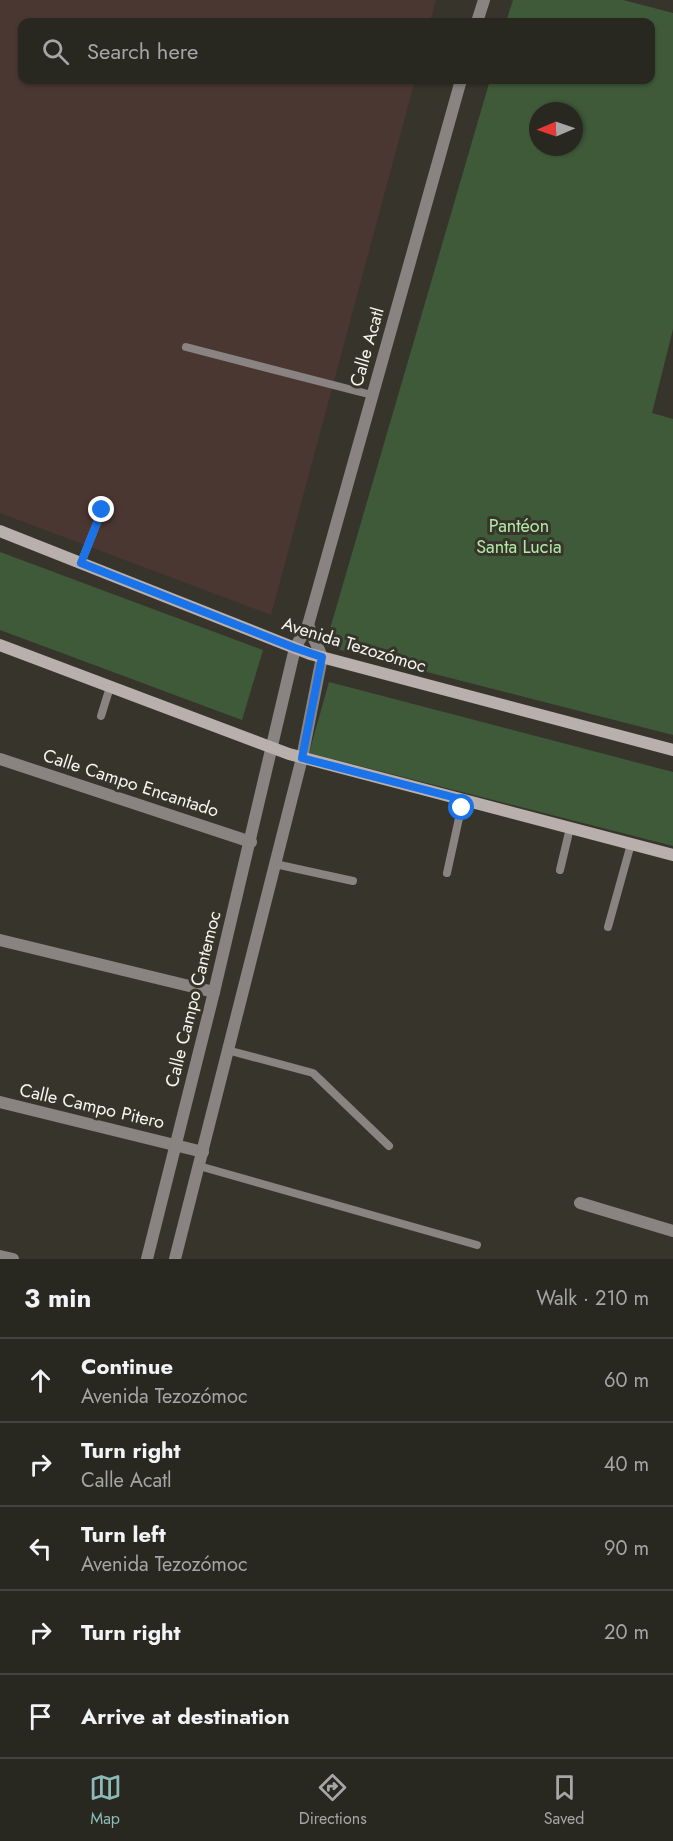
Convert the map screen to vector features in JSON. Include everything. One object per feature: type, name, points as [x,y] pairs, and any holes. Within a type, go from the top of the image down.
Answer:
[{"type":"main road","name":"Avenida Tezozómoc","points":[[0,531],[322,657],[673,750]]},
{"type":"main road","points":[[0,645],[302,758],[673,855]]},
{"type":"street","points":[[478,18],[484,0]]},
{"type":"street","name":"Calle Acatl","points":[[273,747],[295,648],[308,625],[460,84]]},
{"type":"street","points":[[176,1259],[302,758],[322,657],[308,625]]},
{"type":"street","name":"Calle Campo Cantemoc","points":[[147,1259],[273,747]]},
{"type":"street","name":"Calle Campo Encantado","points":[[0,759],[251,842]]},
{"type":"street","points":[[0,940],[214,992]]},
{"type":"street","name":"Calle Campo Pitero","points":[[0,1102],[203,1152]]},
{"type":"street","points":[[580,1203],[673,1231]]},
{"type":"street","points":[[0,1256],[13,1259]]},
{"type":"lane","points":[[186,346],[372,395]]},
{"type":"lane","points":[[81,563],[102,510]]},
{"type":"lane","points":[[101,716],[110,687]]},
{"type":"lane","points":[[447,873],[464,800]]},
{"type":"lane","points":[[560,870],[570,828]]},
{"type":"lane","points":[[608,927],[631,844]]},
{"type":"lane","points":[[275,864],[353,882]]},
{"type":"lane","points":[[227,1050],[313,1073],[389,1146]]},
{"type":"lane","points":[[199,1166],[477,1245]]},
{"type":"shaded area","points":[[0,0],[436,0],[431,18],[18,18],[18,84],[414,84],[271,615],[0,513]]},
{"type":"green space","name":"Pantéon Santa Lucia","points":[[513,0],[623,0],[673,13],[673,329],[652,413],[673,419],[673,735],[325,646],[489,84],[655,84],[655,18],[507,18]]},
{"type":"green space","points":[[0,552],[263,650],[242,720],[0,630]]},
{"type":"green space","points":[[329,682],[673,772],[673,846],[309,753]]},
{"type":"route","points":[[102,510],[81,563],[322,657],[302,758],[464,800],[462,808]]}]
